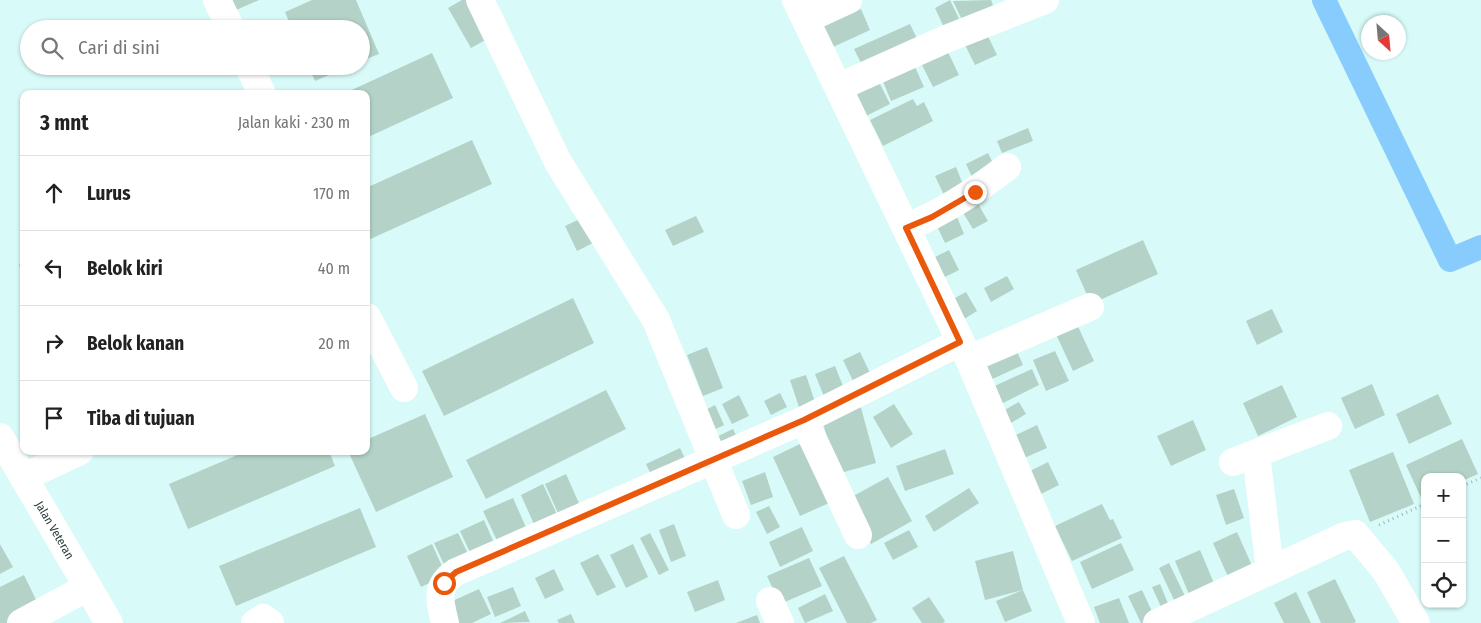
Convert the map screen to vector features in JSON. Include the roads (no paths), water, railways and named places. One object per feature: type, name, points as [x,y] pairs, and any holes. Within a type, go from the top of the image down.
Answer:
[{"type":"street","points":[[218,0],[227,20]]},
{"type":"street","points":[[480,0],[558,162],[656,320],[736,515]]},
{"type":"street","points":[[848,0],[801,10],[964,350],[1081,623]]},
{"type":"street","points":[[839,87],[946,39],[1045,0]]},
{"type":"street","points":[[253,75],[260,90]]},
{"type":"street","points":[[906,228],[932,217],[975,192],[1007,167]]},
{"type":"street","points":[[445,623],[439,599],[444,583],[456,572],[964,350],[1090,307]]},
{"type":"street","points":[[370,323],[404,388]]},
{"type":"street","points":[[804,420],[858,535]]},
{"type":"street","points":[[1270,570],[1244,458],[1328,426]]},
{"type":"street","name":"Jalan Veteran","points":[[0,436],[108,623]]},
{"type":"street","points":[[24,477],[71,455]]},
{"type":"street","points":[[1157,623],[1188,616],[1270,570],[1345,536],[1355,534],[1386,571],[1416,623]]},
{"type":"street","points":[[21,623],[88,587]]},
{"type":"street","points":[[255,623],[263,618],[270,623]]},
{"type":"waterway","points":[[1324,0],[1450,260],[1481,247]]}]
